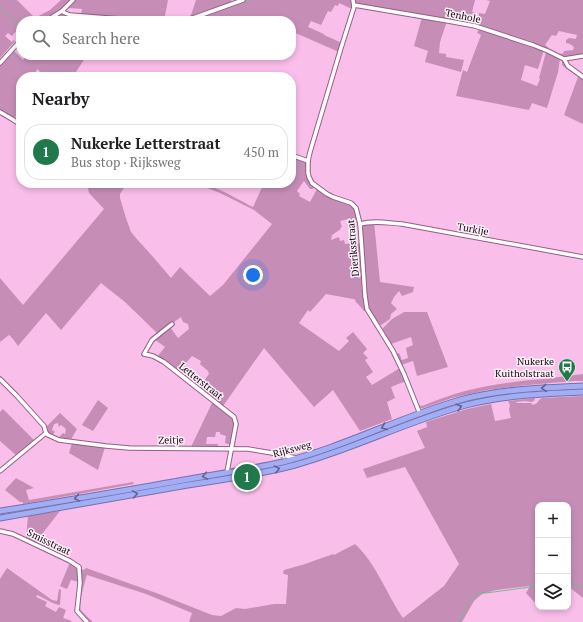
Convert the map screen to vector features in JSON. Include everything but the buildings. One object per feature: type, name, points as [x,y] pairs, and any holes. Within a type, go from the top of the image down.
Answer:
[{"type":"highway","name":"Rijksweg","points":[[0,511],[265,466],[297,458],[340,444],[420,413],[461,400],[497,392],[583,386]]},
{"type":"highway","name":"Rijksweg","points":[[0,518],[283,468],[328,454],[422,419],[464,406],[490,400],[583,392]]},
{"type":"street","points":[[54,16],[62,11],[73,0]]},
{"type":"street","points":[[199,16],[243,0]]},
{"type":"street","name":"Dieriksstraat","points":[[353,0],[353,12],[308,161],[309,177],[312,183],[328,194],[353,204],[357,211],[360,224],[364,296],[367,309],[393,351],[422,419]]},
{"type":"street","name":"Tenhole","points":[[354,5],[475,26],[539,47],[564,59],[568,66],[583,77]]},
{"type":"street","points":[[62,11],[70,15],[83,16]]},
{"type":"street","points":[[0,63],[16,45]]},
{"type":"street","points":[[564,59],[583,56]]},
{"type":"street","points":[[0,112],[16,121]]},
{"type":"street","points":[[296,157],[308,161]]},
{"type":"street","name":"Turkije","points":[[360,224],[374,221],[402,224],[583,258]]},
{"type":"street","name":"Letterstraat","points":[[172,324],[152,340],[144,354],[153,356],[164,362],[232,415],[235,419],[236,424],[227,472]]},
{"type":"street","points":[[0,379],[44,426],[46,433],[0,471]]},
{"type":"street","name":"Zeitje","points":[[46,433],[59,440],[106,446],[248,449],[297,458]]},
{"type":"street","name":"Smisstraat","points":[[0,531],[13,534],[70,561],[79,567],[80,583],[77,611],[87,622]]},
{"type":"shaded area","points":[[0,0],[17,0],[33,16],[16,16],[16,31],[12,36],[8,33],[5,36],[12,42],[14,40],[15,41],[0,58]]},
{"type":"shaded area","points":[[61,0],[71,0],[60,11],[51,16],[39,16],[50,10]]},
{"type":"shaded area","points":[[75,0],[168,0],[165,16],[105,16],[81,14],[82,9],[68,8]]},
{"type":"shaded area","points":[[196,0],[231,0],[232,2],[195,16],[191,16]]},
{"type":"shaded area","points":[[245,0],[352,0],[353,3],[352,9],[339,3],[338,6],[335,5],[331,12],[328,11],[321,25],[311,21],[308,27],[340,42],[339,52],[296,33],[296,16],[201,16]]},
{"type":"shaded area","points":[[354,0],[475,0],[472,12],[476,13],[476,25],[355,4]]},
{"type":"shaded area","points":[[486,0],[583,0],[583,54],[569,57],[560,56],[564,51],[573,50],[574,47],[566,43],[566,40],[569,38],[576,39],[577,35],[559,31],[556,36],[552,35],[545,45],[549,48],[548,50],[480,26],[479,13],[485,14],[490,1]]},
{"type":"shaded area","points":[[60,13],[79,16],[56,16]]},
{"type":"shaded area","points":[[422,17],[447,21],[440,42],[439,53],[446,54],[446,57],[464,60],[461,72],[425,62],[428,51],[414,46]]},
{"type":"shaded area","points":[[479,29],[544,50],[538,69],[525,65],[521,80],[537,86],[546,52],[560,59],[558,72],[547,108],[532,103],[529,110],[456,96],[463,70],[467,72],[481,35],[477,33]]},
{"type":"shaded area","points":[[14,51],[16,53],[16,60],[84,60],[76,72],[41,72],[37,69],[36,72],[16,72],[15,118],[0,111],[0,64]]},
{"type":"shaded area","points":[[562,59],[583,78],[583,124],[564,115],[578,77],[562,65]]},
{"type":"shaded area","points":[[296,158],[306,162],[307,176],[314,187],[313,189],[310,189],[304,181],[297,191],[300,194],[299,196],[310,202],[317,189],[327,195],[349,203],[355,209],[358,220],[350,221],[349,219],[340,221],[342,227],[332,235],[331,240],[339,237],[340,241],[344,240],[345,244],[360,243],[363,296],[366,310],[364,311],[355,301],[356,300],[326,294],[310,312],[308,310],[299,323],[339,351],[349,341],[346,338],[353,332],[367,349],[363,353],[368,358],[365,360],[373,372],[366,377],[372,385],[400,368],[406,381],[391,387],[395,398],[387,402],[392,419],[360,431],[333,390],[314,407],[264,348],[223,406],[199,388],[209,374],[208,371],[200,364],[201,361],[192,356],[178,372],[157,357],[165,347],[154,339],[170,327],[178,338],[189,329],[188,324],[183,322],[181,317],[158,334],[125,302],[101,283],[61,330],[46,313],[18,346],[9,335],[0,342],[0,278],[23,305],[104,209],[89,193],[88,188],[124,188],[120,194],[120,198],[131,232],[171,278],[180,267],[210,296],[223,285],[272,224],[254,210],[208,188],[217,188],[253,207],[262,188],[296,188]]},
{"type":"shaded area","points":[[374,222],[380,282],[414,287],[413,292],[402,296],[399,291],[391,303],[397,309],[391,314],[390,319],[381,325],[372,315],[367,303],[362,226]]},
{"type":"shaded area","points":[[404,312],[427,312],[448,367],[417,376],[413,361],[401,365],[396,354],[399,353],[402,360],[408,358],[406,348],[413,345],[411,337],[391,344],[383,328],[392,319]]},
{"type":"shaded area","points":[[583,374],[583,381],[487,390],[452,398],[423,408],[420,408],[418,405],[422,406],[457,393],[487,386]]},
{"type":"shaded area","points":[[583,396],[583,598],[571,589],[571,502],[535,502],[535,603],[526,593],[530,586],[496,590],[482,594],[474,601],[462,622],[189,622],[192,613],[146,594],[87,575],[82,592],[80,607],[81,610],[93,622],[89,622],[79,609],[81,569],[84,570],[86,568],[212,615],[221,616],[236,608],[245,609],[274,604],[286,604],[288,575],[283,573],[284,570],[333,554],[334,555],[355,544],[369,560],[403,618],[444,586],[459,564],[405,467],[367,478],[363,469],[425,448],[417,431],[427,427],[426,422],[467,409],[491,404],[495,421],[511,418],[509,410],[510,405],[508,401],[534,398],[535,400],[532,402],[516,402],[531,403],[533,405],[542,398]]},
{"type":"shaded area","points":[[98,400],[108,408],[93,431],[82,425]]},
{"type":"shaded area","points":[[213,401],[233,418],[235,424],[231,445],[225,443],[226,436],[220,434],[220,432],[216,432],[215,437],[207,437],[206,444],[218,444],[218,446],[229,448],[191,447]]},
{"type":"shaded area","points":[[3,409],[35,441],[17,456],[0,441],[0,412]]},
{"type":"shaded area","points":[[60,413],[77,429],[70,441],[58,438],[63,433],[65,434],[66,429],[61,425],[59,427],[58,423],[54,424],[52,430],[55,432],[53,434],[56,437],[48,434],[46,427]]},
{"type":"shaded area","points":[[72,443],[105,447],[98,470],[69,453]]},
{"type":"shaded area","points":[[16,478],[34,488],[26,490],[29,500],[133,482],[134,484],[23,504],[23,502],[20,502],[5,490]]},
{"type":"shaded area","points":[[60,511],[35,543],[26,538],[28,516]]},
{"type":"shaded area","points":[[70,562],[77,568],[79,582],[71,580],[67,589],[60,586]]},
{"type":"shaded area","points":[[7,568],[52,600],[57,601],[59,589],[61,590],[60,605],[37,595],[36,597],[47,602],[45,606],[56,612],[59,607],[66,610],[63,618],[72,621],[0,622],[0,579]]},
{"type":"waterway","points":[[204,16],[249,0]]},
{"type":"waterway","points":[[0,7],[16,23]]},
{"type":"waterway","points":[[571,583],[583,587]]},
{"type":"waterway","points":[[459,622],[473,596],[477,593],[535,586]]},
{"type":"place","name":"Nukerke Kuitholstraat","points":[[567,382]]},
{"type":"place","name":"Nukerke Letterstraat","points":[[247,477]]}]
